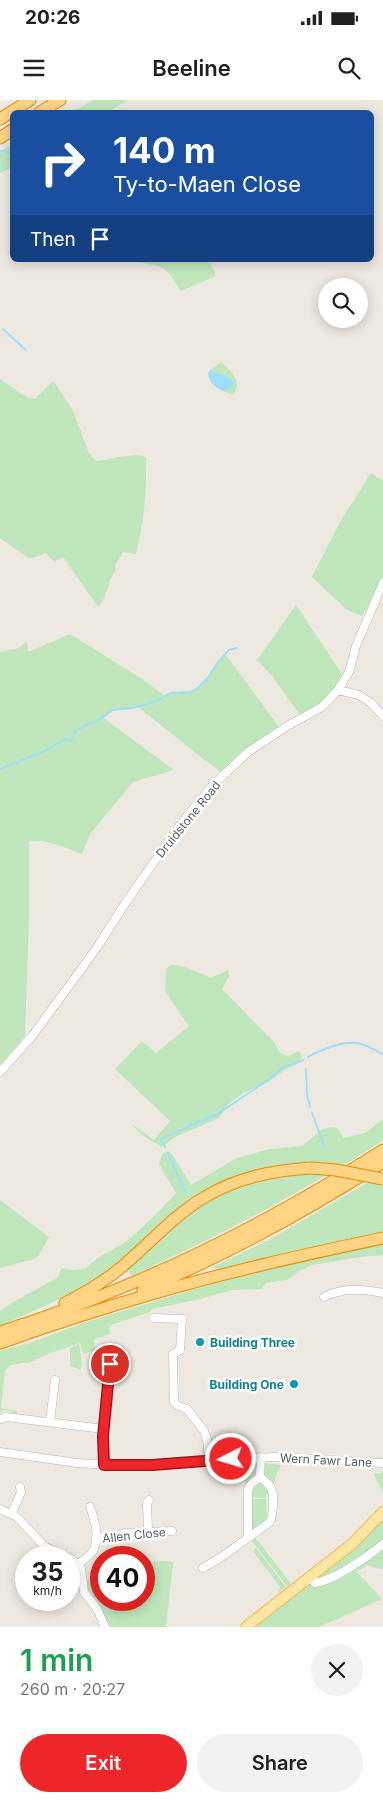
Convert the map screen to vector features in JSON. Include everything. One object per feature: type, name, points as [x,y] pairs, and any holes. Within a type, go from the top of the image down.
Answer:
[{"type":"highway","points":[[14,110],[30,100]]},
{"type":"highway","points":[[43,110],[60,100]]},
{"type":"highway","points":[[0,1332],[135,1282],[221,1243],[301,1200],[383,1150]]},
{"type":"highway","points":[[0,1343],[152,1286],[290,1219],[383,1162]]},
{"type":"highway","points":[[21,1325],[70,1301],[100,1283],[124,1265],[183,1212],[214,1192],[239,1180],[289,1169],[311,1168],[336,1170],[383,1179]]},
{"type":"highway","points":[[76,1316],[201,1280],[383,1238]]},
{"type":"main road","points":[[246,1627],[352,1544],[383,1512]]},
{"type":"street","name":"Druidstone Road","points":[[0,1072],[33,1034],[68,987],[180,825],[211,787],[248,752],[322,707],[338,690],[349,672],[356,646],[373,603],[383,584]]},
{"type":"street","points":[[338,690],[359,695],[383,716]]},
{"type":"street","points":[[324,1296],[348,1289],[383,1293]]},
{"type":"street","points":[[154,1318],[182,1320],[180,1350],[173,1354],[173,1399],[178,1406],[187,1409],[204,1431],[207,1439],[209,1461]]},
{"type":"street","points":[[104,1465],[104,1429],[110,1364]]},
{"type":"street","points":[[50,1422],[55,1380]]},
{"type":"street","points":[[1,1419],[6,1417],[104,1429]]},
{"type":"street","name":"Wern Fawr Lane","points":[[0,1452],[104,1465],[152,1465],[260,1457],[383,1463]]},
{"type":"street","points":[[203,1568],[267,1525],[272,1518],[272,1490],[260,1477],[260,1457]]},
{"type":"street","points":[[248,1538],[248,1489],[260,1477]]},
{"type":"street","points":[[12,1513],[22,1492],[20,1487]]},
{"type":"street","points":[[148,1532],[147,1503],[149,1500]]},
{"type":"street","name":"Allen Close","points":[[80,1562],[92,1552],[96,1538],[90,1507]]},
{"type":"street","points":[[0,1509],[12,1513],[44,1546]]},
{"type":"street","name":"Allen Close","points":[[96,1538],[110,1538],[125,1533],[172,1531]]},
{"type":"street","points":[[309,1578],[315,1583],[325,1580],[358,1563],[383,1544]]},
{"type":"street","points":[[80,1568],[84,1592],[97,1609],[105,1627]]},
{"type":"green space","points":[[93,100],[128,100],[111,110],[76,110]]},
{"type":"green space","points":[[10,146],[10,168],[0,173],[0,151]]},
{"type":"green space","points":[[141,262],[210,262],[216,276],[181,291],[166,270]]},
{"type":"green space","points":[[221,362],[235,377],[237,386],[233,395],[223,391],[229,390],[234,382],[226,376],[210,370]]},
{"type":"green space","points":[[0,379],[26,397],[35,399],[53,381],[73,411],[89,453],[96,461],[128,456],[146,457],[144,506],[136,554],[123,552],[115,565],[116,570],[104,599],[98,607],[63,557],[54,562],[46,553],[30,559],[0,538]]},
{"type":"green space","points":[[371,473],[383,481],[383,579],[362,616],[347,610],[312,577],[340,522]]},
{"type":"green space","points":[[296,605],[343,676],[325,699],[300,715],[273,677],[257,660]]},
{"type":"green space","points":[[70,634],[142,679],[165,696],[190,692],[198,688],[207,680],[225,654],[279,727],[243,752],[220,772],[138,707],[112,710],[103,717],[174,770],[133,782],[90,834],[82,854],[49,843],[29,841],[29,920],[25,1036],[0,1065],[0,652],[16,649],[27,642],[28,652]]},
{"type":"green space","points":[[171,965],[187,968],[211,978],[228,970],[229,976],[222,989],[274,1042],[280,1053],[288,1056],[299,1051],[302,1057],[297,1064],[286,1069],[268,1082],[245,1092],[228,1104],[219,1118],[175,1137],[162,1147],[142,1135],[132,1124],[154,1140],[170,1121],[115,1069],[142,1041],[156,1053],[189,1026],[165,991],[166,969]]},
{"type":"green space","points":[[383,1119],[383,1140],[346,1164],[335,1166],[308,1163],[270,1167],[238,1176],[105,1275],[78,1291],[0,1326],[0,1311],[57,1278],[62,1268],[72,1270],[86,1269],[95,1260],[132,1237],[164,1206],[176,1193],[159,1164],[162,1154],[168,1151],[171,1153],[191,1185],[237,1158],[270,1149],[302,1146],[321,1130],[332,1127],[338,1129],[344,1138],[365,1133]]},
{"type":"green space","points":[[307,1174],[326,1175],[206,1240],[132,1276],[129,1273],[129,1268],[174,1227],[189,1214],[216,1197],[230,1190],[275,1177]]},
{"type":"green space","points":[[369,1182],[383,1185],[383,1233],[217,1270],[213,1267],[267,1241]]},
{"type":"green space","points":[[0,1200],[49,1237],[37,1258],[0,1268]]},
{"type":"green space","points":[[383,1241],[383,1255],[312,1265],[287,1280],[266,1283],[262,1289],[232,1290],[152,1309],[150,1312],[111,1325],[109,1328],[110,1334],[93,1340],[96,1350],[83,1354],[80,1343],[29,1363],[11,1365],[5,1370],[1,1408],[17,1411],[17,1414],[12,1415],[12,1411],[2,1410],[0,1413],[0,1350],[27,1344],[83,1323],[188,1291],[256,1272]]},
{"type":"green space","points":[[79,1344],[82,1363],[81,1370],[70,1366],[70,1348]]},
{"type":"green space","points":[[256,1463],[256,1477],[246,1484],[244,1465]]},
{"type":"green space","points":[[264,1463],[281,1465],[276,1474],[274,1485],[263,1475]]},
{"type":"green space","points":[[283,1463],[324,1464],[324,1466],[329,1464],[329,1467]]},
{"type":"green space","points":[[383,1471],[383,1494],[374,1475]]},
{"type":"green space","points":[[256,1482],[268,1485],[270,1495],[266,1495],[266,1498],[251,1497],[249,1491]]},
{"type":"green space","points":[[251,1499],[266,1499],[267,1521],[251,1532]]},
{"type":"green space","points":[[383,1520],[383,1569],[367,1565],[357,1572],[382,1599],[319,1627],[251,1627],[302,1589]]},
{"type":"green space","points":[[255,1537],[291,1584],[287,1586],[251,1540]]},
{"type":"green space","points":[[256,1548],[286,1587],[278,1593],[280,1587],[253,1551]]},
{"type":"green space","points":[[155,1562],[174,1562],[166,1627],[110,1627],[103,1611],[155,1611]]},
{"type":"green space","points":[[87,1580],[90,1581],[90,1593],[88,1590]]},
{"type":"water","points":[[210,370],[226,376],[234,382],[231,388],[223,391],[215,386],[208,374]]},
{"type":"waterway","points":[[0,151],[10,154]]},
{"type":"waterway","points":[[3,329],[26,350]]},
{"type":"waterway","points":[[0,769],[47,750],[65,739],[71,741],[75,731],[103,717],[112,710],[133,708],[157,701],[170,693],[191,692],[199,687],[209,676],[229,650],[237,648]]},
{"type":"waterway","points":[[308,1057],[326,1048],[348,1043],[364,1045],[383,1054]]},
{"type":"waterway","points":[[165,1147],[161,1139],[219,1113],[271,1078],[283,1067],[303,1060]]},
{"type":"waterway","points":[[306,1069],[307,1095],[310,1107]]},
{"type":"waterway","points":[[312,1113],[325,1148]]},
{"type":"waterway","points":[[167,1152],[186,1193]]},
{"type":"place","name":"Building Three","points":[[200,1342]]},
{"type":"place","name":"Building One","points":[[294,1384]]},
{"type":"route","points":[[110,1364],[103,1436],[104,1465],[152,1465],[231,1459]]}]
